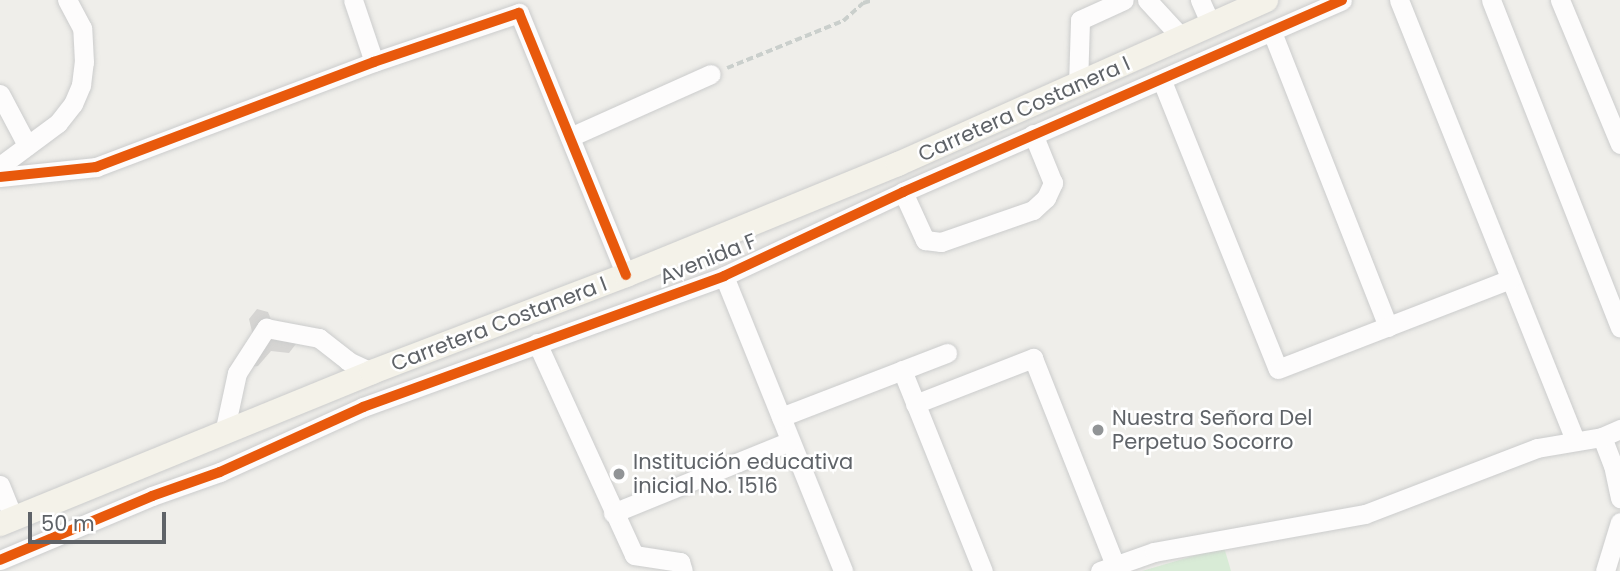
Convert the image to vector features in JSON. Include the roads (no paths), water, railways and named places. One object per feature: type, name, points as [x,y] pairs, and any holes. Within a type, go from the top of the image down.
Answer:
[{"type":"main road","name":"Carretera Costanera I","points":[[7,522],[372,372],[626,275],[898,164],[1266,0]]},
{"type":"street","points":[[0,166],[58,122],[73,104],[84,62],[82,28],[67,0]]},
{"type":"street","points":[[353,0],[374,62]]},
{"type":"street","points":[[1078,0],[1078,85]]},
{"type":"street","points":[[1080,20],[1124,0]]},
{"type":"street","points":[[1147,0],[1182,38]]},
{"type":"street","points":[[1200,0],[1211,25]]},
{"type":"street","name":"Avenida F","points":[[0,560],[152,496],[220,472],[363,407],[724,276],[903,192],[1342,0]]},
{"type":"street","points":[[1399,0],[1575,441]]},
{"type":"street","points":[[1492,0],[1620,327]]},
{"type":"street","points":[[1560,0],[1620,144]]},
{"type":"street","points":[[0,177],[96,167],[374,62],[519,13],[626,275]]},
{"type":"street","points":[[1272,32],[1388,327]]},
{"type":"street","points":[[570,137],[711,74]]},
{"type":"street","points":[[1162,81],[1278,369],[1510,279]]},
{"type":"street","points":[[0,94],[27,145]]},
{"type":"street","points":[[903,192],[925,240],[941,243],[1033,210],[1046,198],[1053,183],[1033,134]]},
{"type":"street","points":[[724,276],[844,571]]},
{"type":"street","points":[[224,433],[237,373],[266,328],[319,338],[348,360],[372,372]]},
{"type":"street","points":[[537,343],[634,555],[680,562],[684,571]]},
{"type":"street","points":[[780,417],[947,353]]},
{"type":"street","points":[[915,404],[1033,358],[1108,568],[1168,549],[1365,514],[1420,496],[1538,448],[1602,437],[1620,429]]},
{"type":"street","points":[[902,370],[983,571]]},
{"type":"street","points":[[1602,437],[1613,465],[1620,498]]},
{"type":"street","points":[[613,513],[790,441]]},
{"type":"street","points":[[0,485],[7,522]]},
{"type":"street","points":[[1605,571],[1620,522]]},
{"type":"place","name":"Nuestra Señora Del Perpetuo Socorro","points":[[1098,430]]},
{"type":"place","name":"Institución educativa inicial No. 1516","points":[[619,474]]}]
